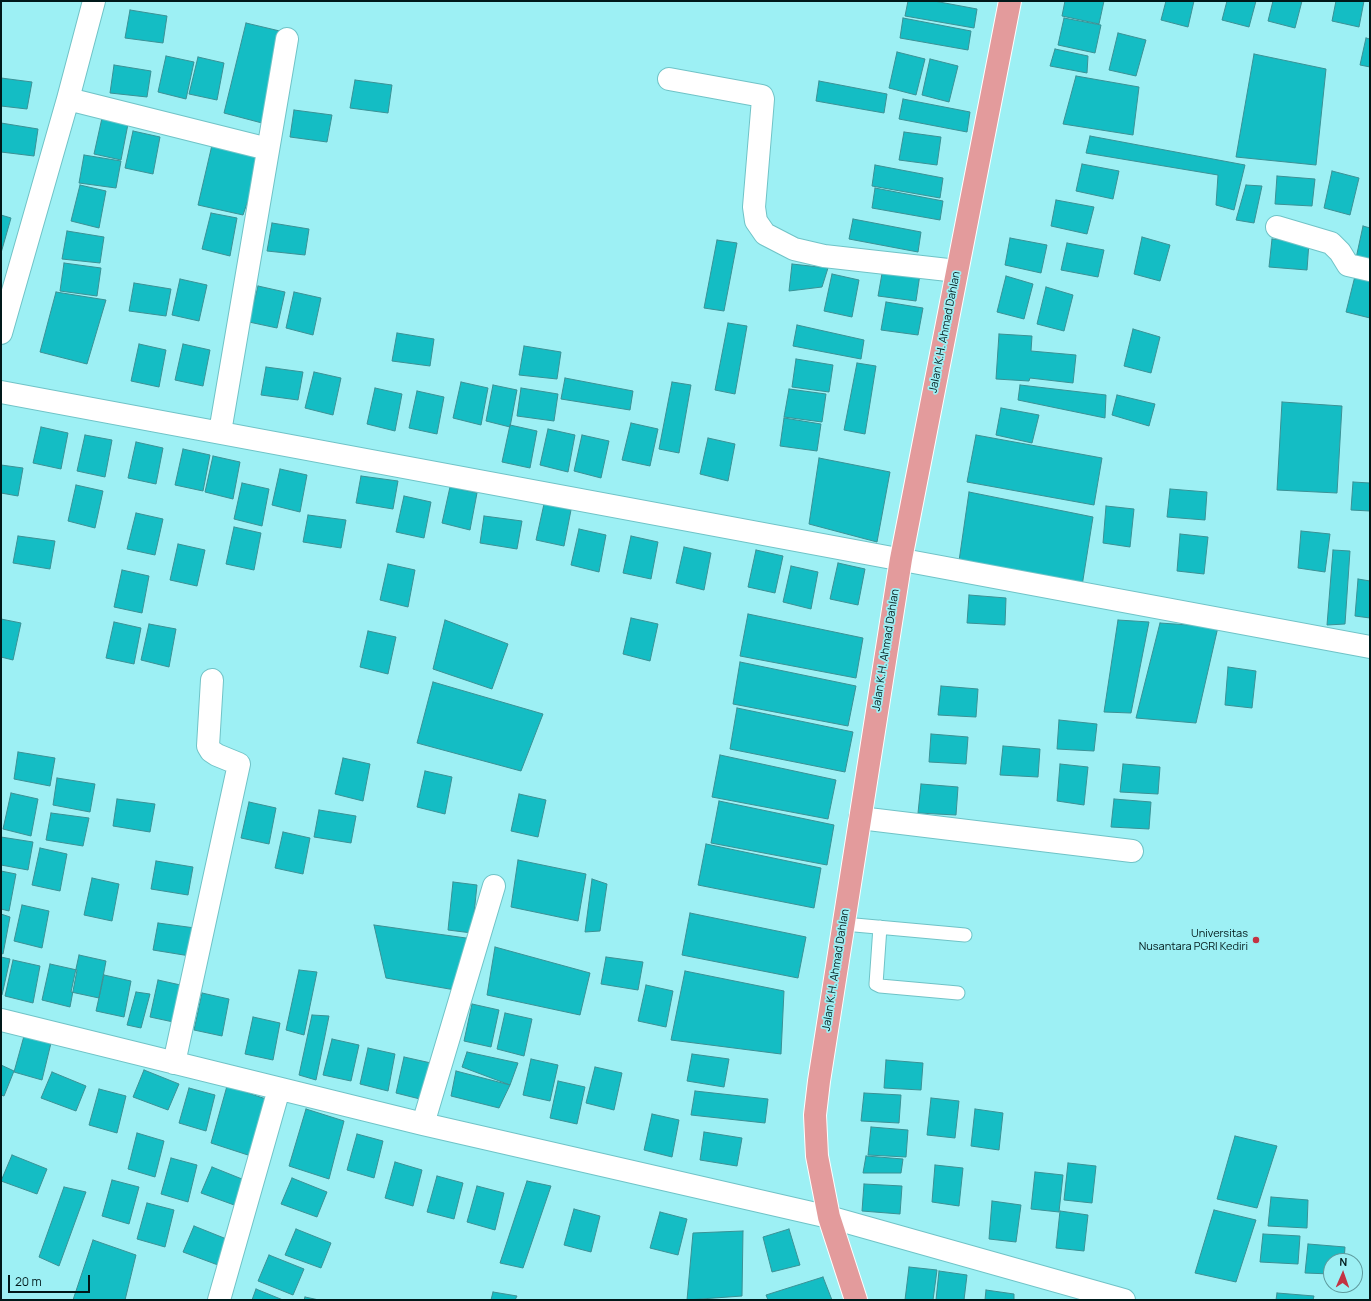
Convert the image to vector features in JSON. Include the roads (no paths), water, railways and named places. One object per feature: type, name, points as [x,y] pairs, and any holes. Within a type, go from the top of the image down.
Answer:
[{"type":"highway","name":"Jalan K.H. Ahmad Dahlan","points":[[856,1300],[829,1216],[817,1156],[815,1114],[901,559],[1010,1]]},
{"type":"street","points":[[1,333],[68,99],[94,1]]},
{"type":"street","points":[[220,432],[287,39]]},
{"type":"street","points":[[669,79],[762,96],[763,99],[754,207],[756,221],[765,234],[794,249],[824,256],[957,271]]},
{"type":"street","points":[[68,99],[268,149]]},
{"type":"street","points":[[1277,227],[1331,243],[1340,252],[1348,266],[1370,270]]},
{"type":"street","points":[[1,392],[1370,647]]},
{"type":"street","points":[[174,1063],[239,764],[217,755],[211,751],[208,746],[212,680]]},
{"type":"street","points":[[860,818],[1132,851]]},
{"type":"street","points":[[423,1124],[494,886]]},
{"type":"street","points":[[1,1020],[423,1124],[829,1216],[1124,1300]]},
{"type":"street","points":[[220,1300],[279,1089]]},
{"type":"lane","points":[[844,924],[965,935]]},
{"type":"lane","points":[[880,927],[876,984],[880,986],[958,993]]},
{"type":"place","name":"Universitas Nusantara PGRI Kediri","points":[[1256,940]]}]
